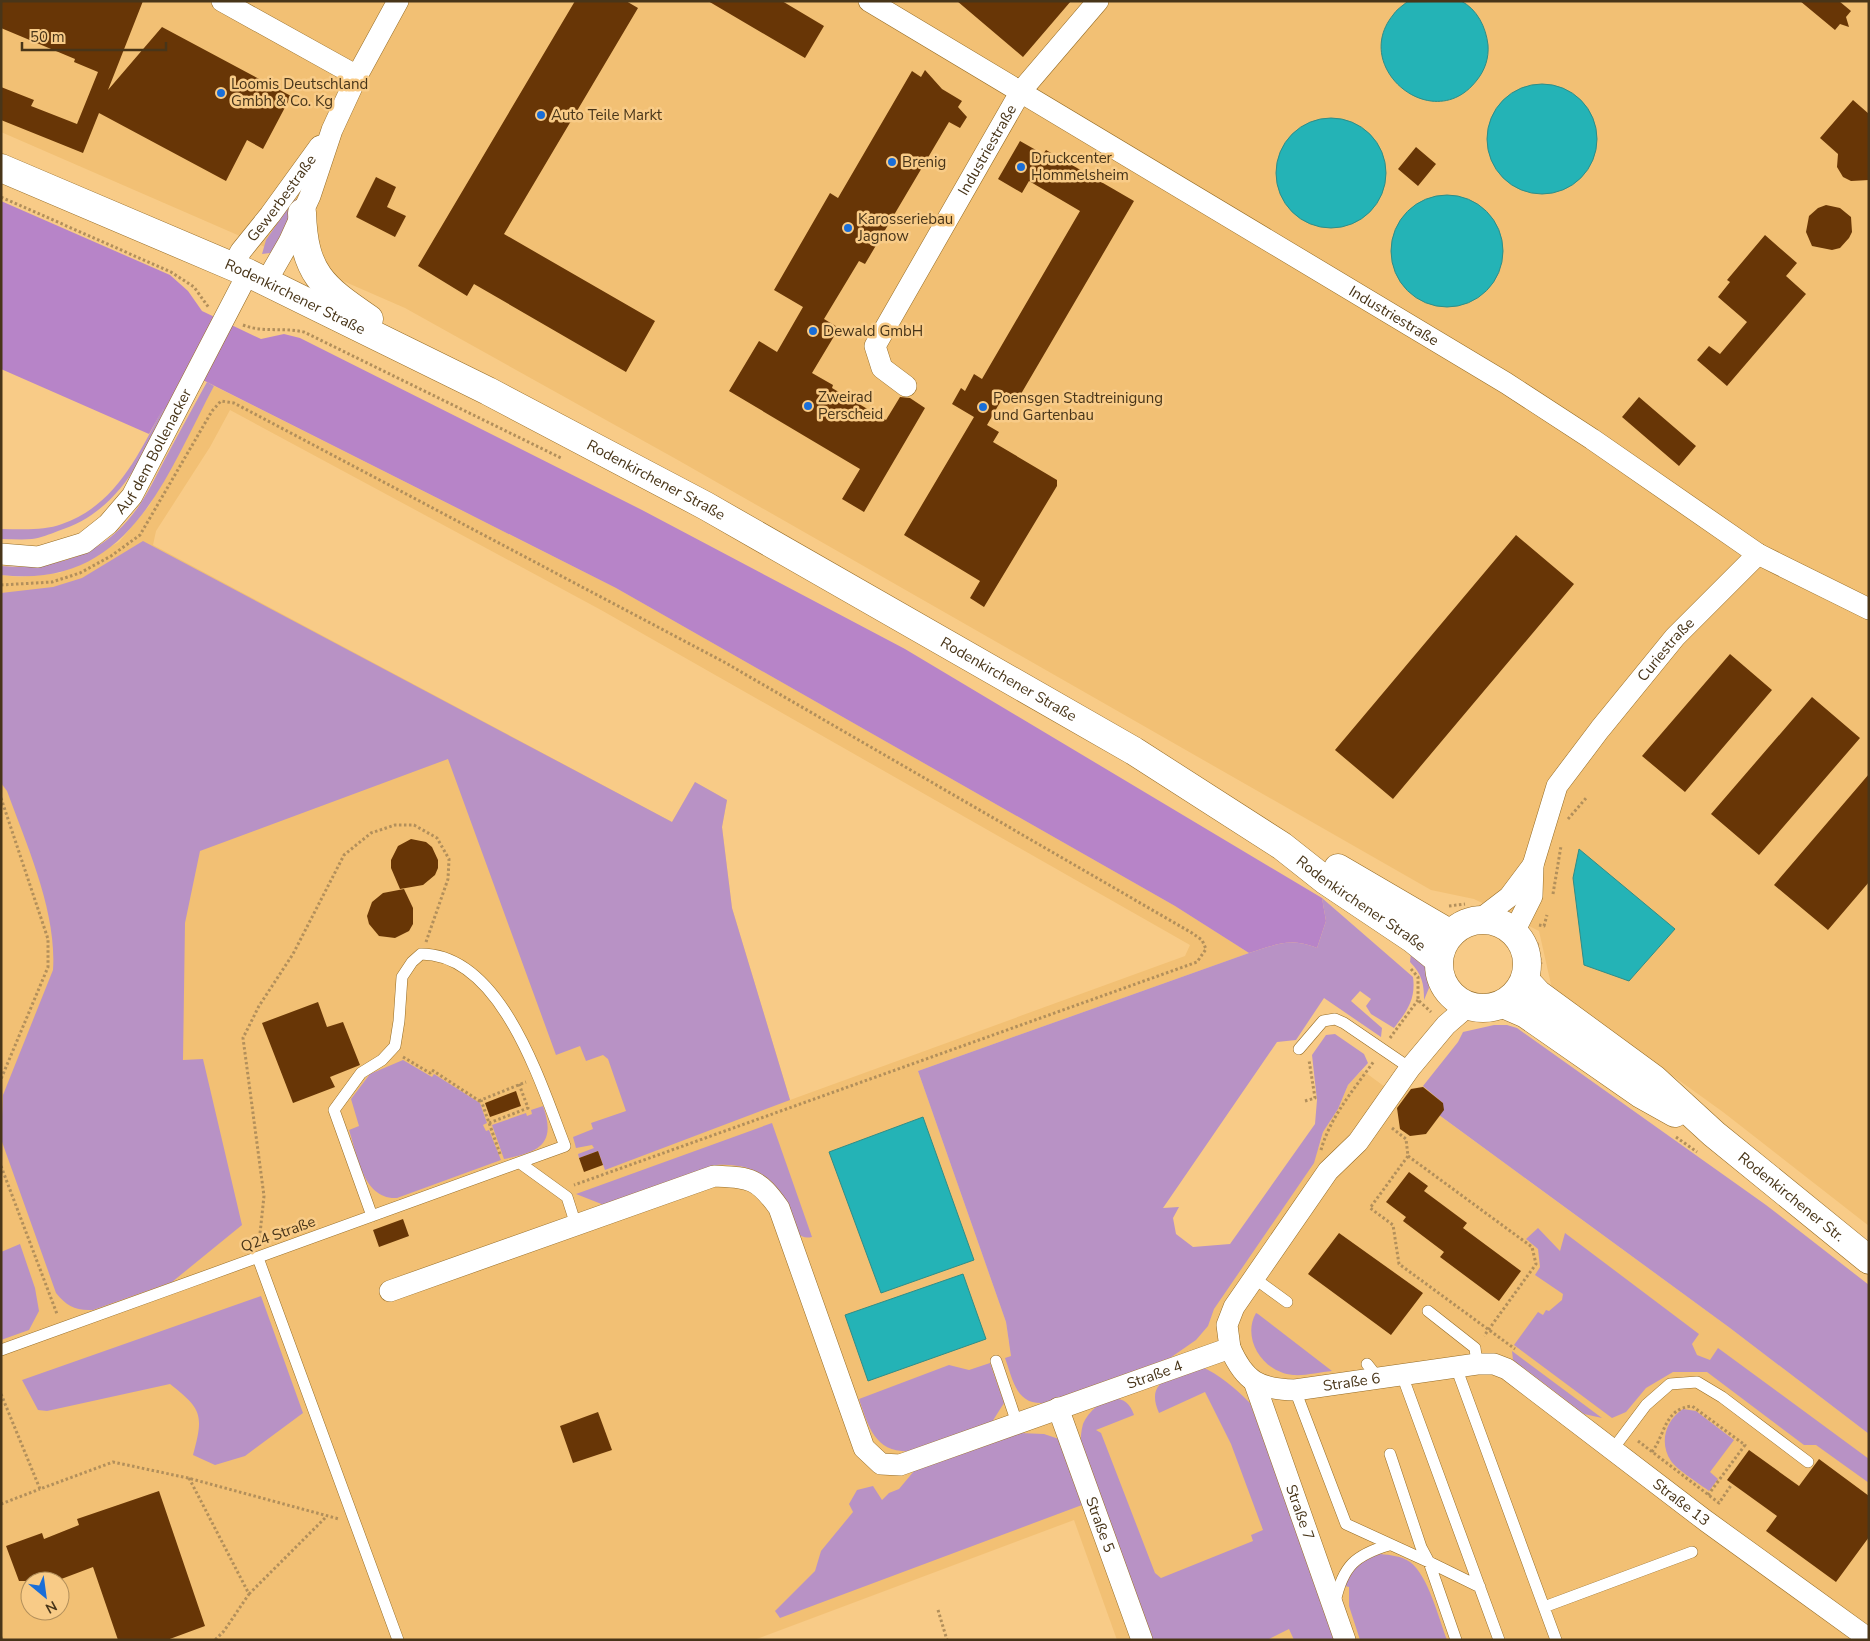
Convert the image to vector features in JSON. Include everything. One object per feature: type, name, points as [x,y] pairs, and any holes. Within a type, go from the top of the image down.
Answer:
[{"type":"main road","name":"Rodenkirchener Straße","points":[[1,168],[249,274],[488,391],[706,506],[1134,751],[1282,846],[1337,867],[1421,930],[1439,960]]},
{"type":"main road","points":[[302,213],[308,257],[320,282],[389,332],[415,356]]},
{"type":"main road","points":[[1451,934],[1475,911],[1510,929],[1530,929],[1522,944],[1528,962],[1532,987],[1654,1079],[1709,1145]]},
{"type":"main road","name":"Rodenkirchener Straße","points":[[1421,930],[1451,934],[1442,948],[1439,960],[1441,979],[1452,997],[1468,1006]]},
{"type":"main road","points":[[1468,1006],[1488,1009],[1503,1004],[1517,994],[1532,987]]},
{"type":"main road","points":[[1503,1004],[1526,1014],[1641,1094],[1709,1145]]},
{"type":"main road","name":"Rodenkirchener Str.","points":[[1709,1145],[1869,1260]]},
{"type":"street","points":[[222,1],[357,76]]},
{"type":"street","name":"Gewerbestraße","points":[[332,130],[275,209],[241,251],[249,274],[302,213],[332,130],[357,76],[398,1]]},
{"type":"street","name":"Industriestraße","points":[[869,1],[1506,383],[1592,438],[1758,554]]},
{"type":"street","name":"Industriestraße","points":[[906,386],[882,368],[875,346],[1021,91],[1098,1]]},
{"type":"street","name":"Auf dem Bollenacker","points":[[1,554],[38,557],[84,543],[108,524],[132,496],[249,274]]},
{"type":"street","points":[[1758,554],[1869,609]]},
{"type":"street","name":"Curiestraße","points":[[1530,929],[1533,865],[1558,786],[1600,729],[1675,637],[1758,554]]},
{"type":"street","name":"Curiestraße","points":[[1475,911],[1509,897],[1533,865]]},
{"type":"street","points":[[1255,1384],[1242,1371],[1230,1348],[1227,1326],[1234,1307],[1328,1171],[1358,1142],[1410,1068],[1446,1025],[1468,1006]]},
{"type":"street","name":"Straße 4","points":[[576,1225],[714,1176],[745,1178],[765,1188],[780,1208],[864,1448],[881,1464],[900,1466],[1230,1348]]},
{"type":"street","points":[[390,1291],[576,1225]]},
{"type":"street","name":"Straße 6","points":[[1255,1384],[1274,1390],[1295,1390],[1373,1371],[1402,1374],[1456,1367],[1482,1359]]},
{"type":"street","name":"Straße 13","points":[[1482,1359],[1507,1369],[1714,1527],[1869,1639]]},
{"type":"street","name":"Straße 7","points":[[1255,1384],[1345,1640]]},
{"type":"street","name":"Straße 5","points":[[1058,1408],[1142,1640]]},
{"type":"lane","points":[[372,1216],[334,1110],[362,1073],[382,1060],[395,1046],[402,977],[412,962],[421,954],[435,954],[456,962],[480,980],[513,1022],[538,1078]]},
{"type":"lane","points":[[1299,1049],[1323,1021],[1335,1019],[1410,1068]]},
{"type":"lane","name":"Q24 Straße","points":[[1,1350],[565,1146],[538,1078]]},
{"type":"lane","points":[[520,1163],[560,1190],[566,1198],[576,1225]]},
{"type":"lane","points":[[258,1258],[398,1640]]},
{"type":"lane","points":[[1254,1278],[1287,1302]]},
{"type":"lane","points":[[1428,1311],[1482,1359]]},
{"type":"lane","points":[[996,1361],[1017,1423]]},
{"type":"lane","points":[[1456,1367],[1556,1640]]},
{"type":"lane","points":[[1402,1374],[1500,1640]]},
{"type":"lane","points":[[1613,1449],[1646,1405],[1670,1384],[1697,1382],[1722,1397],[1808,1462]]},
{"type":"lane","points":[[1295,1390],[1346,1524],[1480,1587]]},
{"type":"lane","points":[[1390,1454],[1421,1548],[1429,1562],[1456,1640]]},
{"type":"lane","points":[[1334,1608],[1339,1582],[1350,1564],[1368,1551],[1389,1545]]},
{"type":"lane","points":[[1544,1607],[1692,1552]]},
{"type":"path","points":[[1,196],[171,272],[194,287],[207,307],[227,317],[258,330],[286,328],[304,332],[567,461]]},
{"type":"path","points":[[1,585],[52,582],[80,573],[111,556],[140,536],[212,410],[221,402],[234,403],[724,662],[1192,933],[1202,940],[1206,950],[1197,962],[560,1190]]},
{"type":"path","points":[[1567,820],[1587,797]]},
{"type":"path","points":[[1,798],[48,939],[50,952],[48,967],[1,1079]]},
{"type":"path","points":[[258,1258],[264,1196],[243,1038],[259,1006],[294,954],[344,855],[371,833],[395,825],[414,825],[437,838],[449,859],[448,879],[421,954]]},
{"type":"path","points":[[1551,901],[1557,878],[1561,842]]},
{"type":"path","points":[[1353,1088],[1418,1000],[1418,977],[1402,960],[1434,908],[1475,911]]},
{"type":"path","points":[[1532,987],[1545,981],[1530,929],[1544,926],[1549,909]]},
{"type":"path","points":[[1418,1000],[1446,1025]]},
{"type":"path","points":[[391,1050],[430,1074],[432,1070],[481,1102],[505,1168]]},
{"type":"path","points":[[1367,1054],[1375,1059]]},
{"type":"path","points":[[1304,1101],[1315,1098],[1309,1056]]},
{"type":"path","points":[[481,1102],[481,1100],[538,1078]]},
{"type":"path","points":[[489,1123],[528,1108],[519,1084]]},
{"type":"path","points":[[1386,1124],[1406,1138],[1408,1156],[1370,1208],[1394,1225],[1399,1264],[1516,1350]]},
{"type":"path","points":[[1672,1134],[1709,1145]]},
{"type":"path","points":[[1408,1156],[1532,1247],[1536,1264],[1489,1330],[1482,1359]]},
{"type":"path","points":[[1,1166],[62,1328]]},
{"type":"path","points":[[1,1394],[40,1489]]},
{"type":"path","points":[[1652,1452],[1661,1440],[1662,1430],[1666,1421],[1674,1412],[1682,1407],[1692,1406],[1745,1445],[1708,1495]]},
{"type":"path","points":[[1626,1432],[1719,1503],[1732,1484]]},
{"type":"path","points":[[1,1504],[113,1462],[188,1478],[355,1524]]},
{"type":"path","points":[[188,1478],[249,1594]]},
{"type":"path","points":[[215,1640],[224,1631],[249,1594],[326,1516]]},
{"type":"path","points":[[938,1610],[947,1640]]},
{"type":"shaded area","points":[[1,1],[1869,1],[1869,1226],[1723,1112],[1552,989],[1539,931],[1474,899],[1431,890],[676,459],[405,308],[1,132]]},
{"type":"shaded area","points":[[294,199],[298,201],[276,248],[270,253],[262,254],[266,240]]},
{"type":"shaded area","points":[[1,201],[170,275],[188,291],[202,311],[261,339],[284,334],[300,338],[642,510],[905,649],[1322,898],[1326,921],[1317,948],[1298,943],[1283,943],[1249,953],[1175,906],[616,588],[189,373],[168,410],[163,409],[149,434],[1,369]]},
{"type":"shaded area","points":[[207,382],[214,386],[159,490],[137,521],[112,546],[81,565],[45,575],[1,575],[1,566],[36,566],[70,559],[101,544],[115,533],[134,513],[144,498]]},
{"type":"shaded area","points":[[214,386],[616,588],[1175,906],[1249,953],[918,1071],[1006,1322],[1009,1343],[1214,1293],[1319,1147],[1323,1132],[1338,1109],[1348,1085],[1362,1070],[1400,1098],[1406,1090],[1423,1086],[1443,1103],[1440,1116],[1730,1328],[1869,1434],[1869,1640],[1117,1640],[1074,1520],[754,1640],[1,1640],[1,575],[19,577],[60,573],[119,542],[149,506]],"holes":[[[230,410],[601,610],[1190,945],[1185,956],[790,1100],[732,908],[722,827],[727,800],[695,782],[672,822],[153,545],[156,531],[210,447]]]},
{"type":"shaded area","points":[[163,408],[168,410],[137,466],[112,498],[97,511],[79,522],[42,537],[1,539],[1,529],[48,528],[81,516],[97,505],[111,492],[134,460]]},
{"type":"shaded area","points":[[143,541],[672,822],[695,782],[727,800],[722,827],[732,908],[790,1100],[605,1170],[598,1151],[579,1158],[578,1154],[594,1148],[592,1145],[576,1148],[573,1137],[593,1129],[591,1123],[626,1111],[608,1059],[603,1055],[586,1061],[580,1046],[556,1055],[448,759],[200,851],[185,923],[183,1060],[203,1059],[242,1225],[172,1282],[93,1310],[81,1310],[72,1307],[64,1301],[56,1293],[1,1139],[3,1095],[53,970],[53,948],[50,925],[39,879],[7,791],[1,783],[1,593],[53,587],[82,578]]},
{"type":"shaded area","points":[[1322,898],[1413,977],[1412,998],[1407,1010],[1394,1028],[1371,1014],[1366,1006],[1371,999],[1360,991],[1351,1001],[1382,1028],[1381,1037],[1324,998],[1296,1040],[1277,1042],[1163,1208],[1179,1207],[1173,1218],[1176,1234],[1193,1247],[1230,1244],[1315,1124],[1317,1100],[1312,1055],[1326,1035],[1335,1034],[1364,1054],[1368,1063],[1348,1085],[1338,1109],[1323,1132],[1314,1163],[1214,1309],[1208,1326],[1196,1340],[1170,1358],[1044,1403],[1035,1403],[1027,1400],[1017,1390],[1005,1358],[1011,1356],[1006,1322],[918,1071],[1267,947],[1283,943],[1298,943],[1317,948],[1326,921]]},
{"type":"shaded area","points":[[1411,953],[1427,967],[1429,988],[1424,1000],[1422,980],[1410,962]]},
{"type":"shaded area","points":[[1494,1025],[1507,1025],[1517,1028],[1766,1205],[1869,1285],[1869,1434],[1730,1328],[1439,1115],[1443,1103],[1423,1086],[1458,1042],[1463,1032]]},
{"type":"shaded area","points":[[403,1060],[432,1077],[434,1074],[480,1103],[487,1123],[483,1125],[486,1131],[489,1130],[501,1160],[397,1198],[386,1197],[376,1192],[363,1174],[349,1130],[359,1126],[351,1099],[370,1074]]},
{"type":"shaded area","points":[[543,1106],[548,1130],[542,1144],[526,1153],[504,1159],[492,1125],[526,1113],[527,1116],[532,1114],[531,1110]]},
{"type":"shaded area","points":[[772,1123],[812,1237],[803,1237],[796,1230],[781,1194],[775,1185],[759,1173],[739,1166],[716,1165],[604,1205],[576,1194]]},
{"type":"shaded area","points":[[1538,1228],[1560,1251],[1565,1233],[1699,1334],[1692,1344],[1697,1355],[1710,1360],[1718,1348],[1869,1459],[1869,1483],[1816,1445],[1804,1445],[1707,1372],[1673,1372],[1646,1388],[1626,1412],[1612,1418],[1514,1345],[1538,1312],[1543,1315],[1546,1310],[1549,1311],[1562,1300],[1563,1294],[1535,1275],[1540,1267],[1538,1249],[1526,1239]]},
{"type":"shaded area","points":[[20,1244],[35,1288],[39,1311],[29,1330],[1,1340],[1,1252]]},
{"type":"shaded area","points":[[261,1296],[303,1413],[245,1456],[215,1465],[193,1455],[199,1431],[198,1414],[189,1400],[170,1384],[47,1411],[38,1410],[22,1380]]},
{"type":"shaded area","points":[[1256,1313],[1332,1371],[1293,1375],[1282,1373],[1273,1368],[1258,1353],[1253,1344],[1251,1333]]},
{"type":"shaded area","points":[[1512,1351],[1602,1418],[1584,1414],[1513,1360]]},
{"type":"shaded area","points":[[990,1363],[1004,1403],[992,1422],[915,1451],[891,1449],[876,1438],[871,1430],[859,1399],[949,1365],[969,1370]]},
{"type":"shaded area","points":[[1200,1366],[1214,1373],[1250,1403],[1337,1640],[1294,1640],[1289,1629],[1267,1640],[1151,1640],[1080,1444],[1082,1429],[1087,1416],[1093,1409],[1108,1400],[1123,1400],[1134,1415],[1096,1430],[1101,1433],[1155,1573],[1161,1578],[1253,1541],[1251,1535],[1263,1530],[1231,1444],[1205,1392],[1159,1413],[1155,1402],[1155,1393],[1164,1381]]},
{"type":"shaded area","points":[[1683,1409],[1696,1411],[1734,1440],[1710,1472],[1718,1479],[1709,1491],[1678,1468],[1667,1454],[1665,1440],[1668,1426]]},
{"type":"shaded area","points":[[1020,1433],[1044,1434],[1059,1439],[1082,1505],[780,1618],[775,1611],[815,1571],[821,1551],[853,1512],[849,1504],[857,1490],[873,1486],[882,1500],[889,1493],[899,1489],[914,1471]]},
{"type":"shaded area","points":[[1380,1554],[1403,1558],[1416,1568],[1428,1587],[1447,1640],[1360,1640],[1349,1606],[1349,1587],[1345,1586],[1350,1574],[1358,1566]]},
{"type":"water","points":[[1461,1],[1467,4],[1480,19],[1487,38],[1487,59],[1477,80],[1459,96],[1440,101],[1420,98],[1403,89],[1389,74],[1382,56],[1382,35],[1394,13],[1407,2]]},
{"type":"water","points":[[1542,84],[1563,88],[1581,100],[1593,118],[1597,139],[1593,160],[1581,178],[1563,190],[1542,194],[1521,190],[1503,178],[1491,160],[1487,139],[1491,118],[1503,100],[1521,88]]},
{"type":"water","points":[[1331,118],[1352,122],[1370,134],[1382,152],[1386,173],[1382,194],[1370,212],[1352,224],[1331,228],[1310,224],[1292,212],[1280,194],[1276,173],[1280,152],[1292,134],[1310,122]]},
{"type":"water","points":[[1447,195],[1468,199],[1487,211],[1499,230],[1503,251],[1499,272],[1487,291],[1468,303],[1447,307],[1426,303],[1407,291],[1395,272],[1391,251],[1395,230],[1407,211],[1426,199]]},
{"type":"water","points":[[1579,849],[1675,929],[1629,981],[1584,965],[1573,878]]},
{"type":"water","points":[[923,1117],[974,1260],[881,1293],[829,1152]]},
{"type":"water","points":[[963,1274],[986,1339],[868,1381],[845,1315]]},
{"type":"building","points":[[1,1],[143,1],[108,90],[162,27],[291,96],[263,149],[247,140],[226,181],[99,113],[83,153],[1,120],[1,87],[34,100],[31,106],[77,124],[98,72],[74,62],[75,59],[1,28]]},
{"type":"building","points":[[575,1],[626,1],[638,8],[504,234],[655,321],[626,372],[474,284],[467,296],[418,266]]},
{"type":"building","points":[[708,1],[782,1],[824,26],[805,58]]},
{"type":"building","points":[[957,1],[1071,1],[1023,57]]},
{"type":"building","points":[[1800,1],[1839,1],[1851,11],[1846,17],[1849,27],[1840,24],[1835,30]]},
{"type":"building","points":[[925,70],[942,89],[962,101],[958,107],[967,117],[960,128],[949,122],[865,264],[859,261],[824,319],[839,328],[812,373],[833,385],[832,388],[886,420],[900,397],[910,398],[925,408],[864,512],[842,499],[860,469],[729,391],[759,341],[777,352],[803,307],[774,290],[830,193],[838,198],[912,71],[921,77]]},
{"type":"building","points":[[1853,100],[1869,114],[1869,180],[1851,181],[1843,177],[1837,167],[1838,154],[1820,138]]},
{"type":"building","points":[[1020,141],[1043,154],[1046,150],[1134,201],[1018,399],[1006,392],[987,425],[999,432],[993,442],[1057,480],[1057,486],[984,607],[970,598],[980,581],[904,535],[974,417],[952,404],[961,388],[965,391],[974,374],[982,379],[1080,211],[1029,181],[1022,193],[998,179]]},
{"type":"building","points":[[1416,147],[1436,164],[1418,186],[1398,169]]},
{"type":"building","points":[[376,177],[396,187],[387,207],[406,216],[395,237],[356,217]]},
{"type":"building","points":[[1826,205],[1840,208],[1851,217],[1852,232],[1849,238],[1840,248],[1832,250],[1812,246],[1806,232],[1809,216],[1818,208]]},
{"type":"building","points":[[1765,235],[1797,263],[1786,276],[1806,294],[1727,386],[1697,360],[1709,346],[1720,354],[1747,322],[1718,297],[1730,282],[1727,280]]},
{"type":"building","points":[[1639,397],[1696,446],[1679,466],[1622,417]]},
{"type":"building","points":[[1516,535],[1574,584],[1393,799],[1335,750]]},
{"type":"building","points":[[1730,654],[1772,690],[1685,792],[1642,756]]},
{"type":"building","points":[[1812,697],[1860,738],[1759,855],[1711,814]]},
{"type":"building","points":[[1869,774],[1869,882],[1828,930],[1774,885]]},
{"type":"building","points":[[411,839],[426,842],[432,847],[438,860],[438,868],[435,875],[423,885],[400,889],[391,868],[391,860],[398,846]]},
{"type":"building","points":[[404,889],[413,908],[413,924],[409,931],[395,938],[379,936],[369,924],[367,916],[372,902],[383,893]]},
{"type":"building","points":[[318,1002],[327,1027],[343,1022],[360,1065],[330,1077],[335,1087],[293,1103],[262,1023]]},
{"type":"building","points":[[1423,1087],[1443,1103],[1444,1110],[1426,1134],[1410,1136],[1400,1129],[1397,1108],[1411,1089]]},
{"type":"building","points":[[516,1091],[521,1106],[490,1117],[485,1103]]},
{"type":"building","points":[[598,1151],[603,1165],[584,1172],[579,1158]]},
{"type":"building","points":[[1409,1172],[1428,1186],[1424,1191],[1467,1223],[1463,1228],[1521,1271],[1499,1301],[1440,1257],[1444,1252],[1403,1221],[1406,1217],[1386,1202]]},
{"type":"building","points":[[403,1219],[409,1236],[379,1247],[373,1230]]},
{"type":"building","points":[[1339,1233],[1423,1293],[1391,1335],[1308,1274]]},
{"type":"building","points":[[598,1412],[612,1450],[573,1463],[560,1426]]},
{"type":"building","points":[[1749,1450],[1799,1486],[1819,1459],[1869,1496],[1869,1537],[1836,1582],[1766,1531],[1777,1516],[1727,1480]]},
{"type":"building","points":[[159,1491],[205,1626],[167,1640],[118,1640],[93,1567],[70,1576],[70,1571],[20,1571],[19,1581],[6,1546],[42,1533],[44,1539],[79,1525],[77,1519]]},
{"type":"place","name":"Loomis Deutschland Gmbh & Co. Kg","points":[[221,93]]},
{"type":"place","name":"Auto Teile Markt","points":[[541,115]]},
{"type":"place","name":"Brenig","points":[[892,162]]},
{"type":"place","name":"Druckcenter Hommelsheim","points":[[1021,167]]},
{"type":"place","name":"Karosseriebau Jagnow","points":[[848,228]]},
{"type":"place","name":"Dewald GmbH","points":[[813,331]]},
{"type":"place","name":"Zweirad Perscheid","points":[[808,406]]},
{"type":"place","name":"Poensgen Stadtreinigung und Gartenbau","points":[[983,407]]}]
